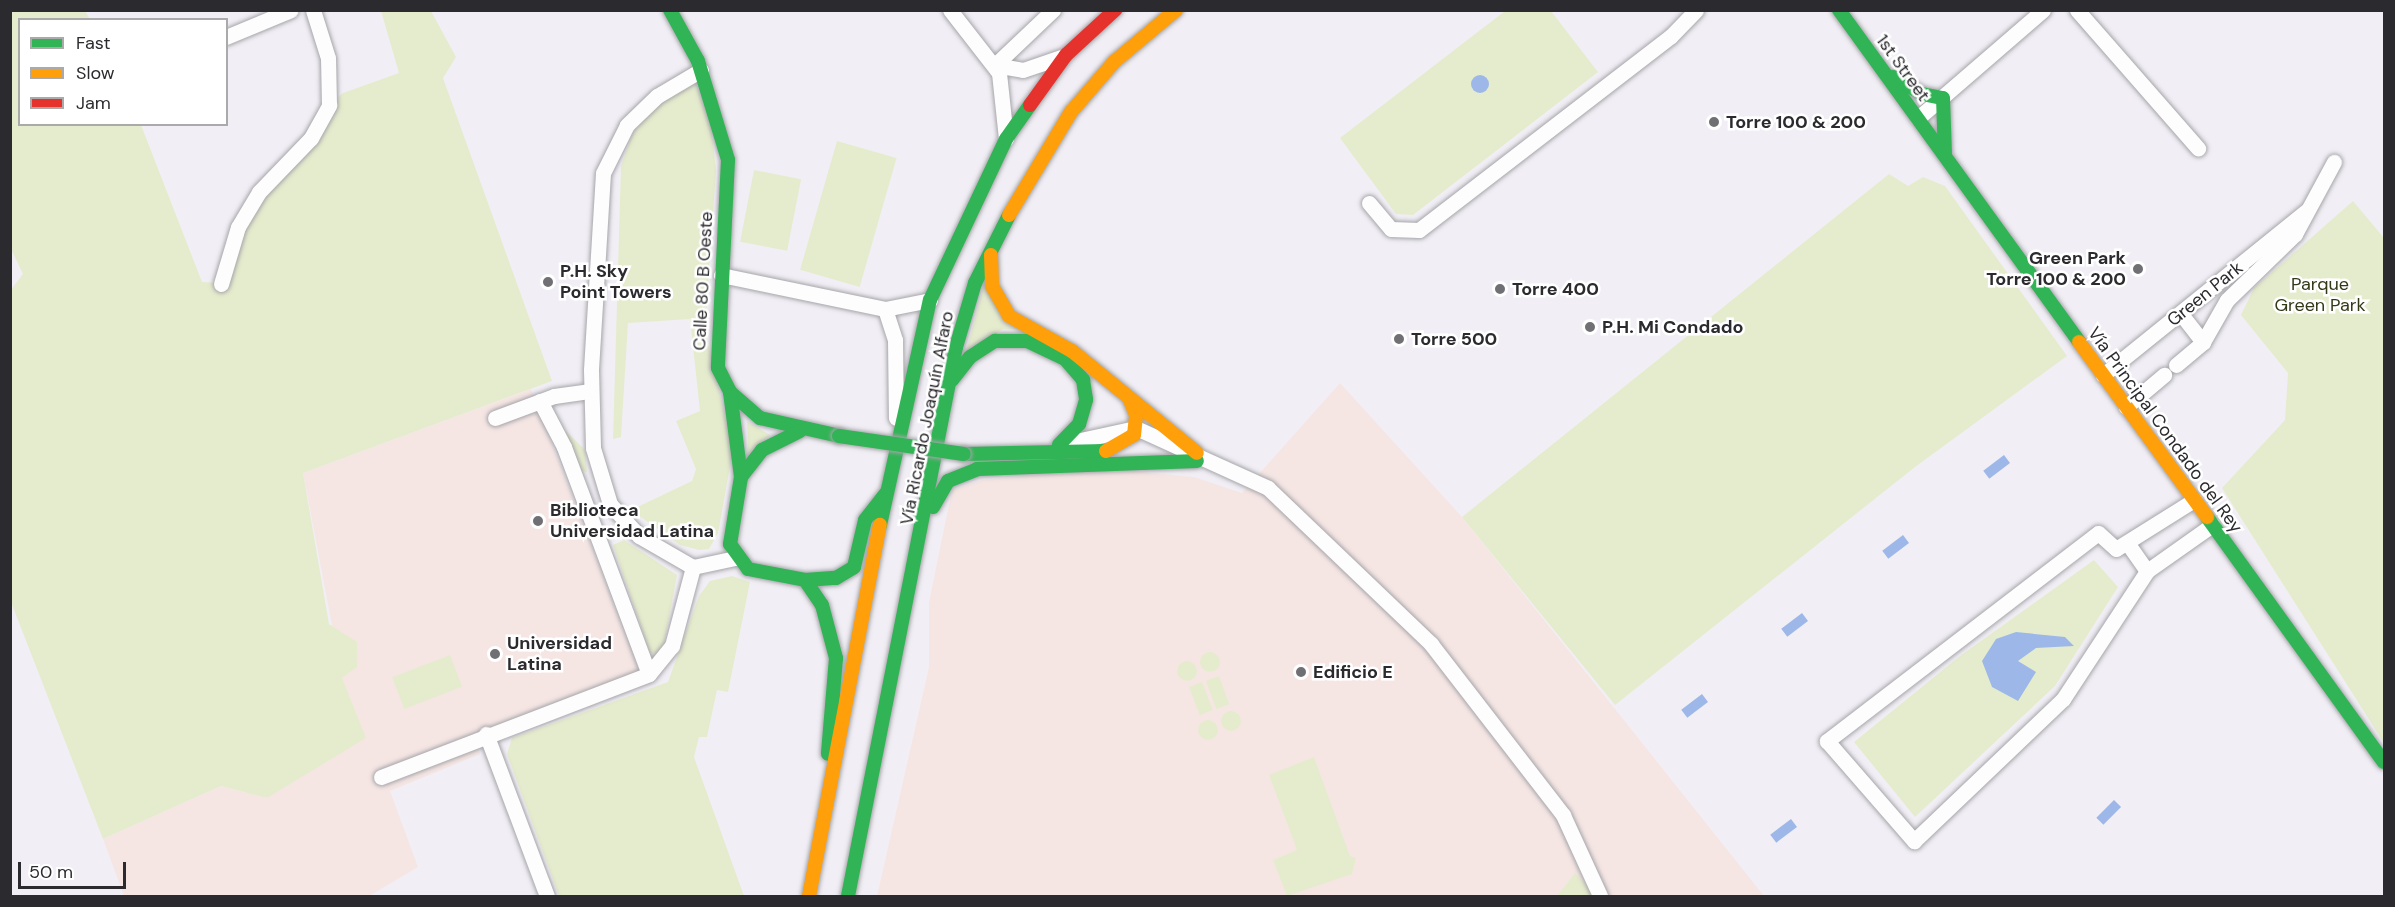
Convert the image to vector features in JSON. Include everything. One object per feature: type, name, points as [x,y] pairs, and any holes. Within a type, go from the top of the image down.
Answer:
[{"type":"main road","name":"Calle 80 B Oeste","points":[[670,10],[701,70],[728,160],[715,346],[730,392],[741,477]]},
{"type":"main road","name":"Vía Ricardo Joaquín Alfaro","points":[[809,897],[898,428],[930,300],[1006,139],[1066,55],[1115,10]]},
{"type":"main road","name":"Vía Ricardo Joaquín Alfaro","points":[[848,897],[920,550],[964,315],[992,244],[1071,112],[1114,62],[1176,10]]},
{"type":"main road","name":"1st Street","points":[[1839,10],[1918,118]]},
{"type":"main road","points":[[1884,73],[1922,94],[1943,98],[1940,118],[1946,158]]},
{"type":"main road","name":"Vía Principal Condado del Rey","points":[[1918,118],[2385,762]]},
{"type":"main road","points":[[992,244],[992,286],[1009,316],[1072,351],[1197,457]]},
{"type":"main road","points":[[951,382],[970,357],[995,341],[1017,339],[1048,349],[1072,365],[1085,390],[1079,424],[1059,445],[1032,451]]},
{"type":"main road","points":[[730,392],[760,418],[800,431],[964,454],[1106,451],[1126,444],[1136,428],[1128,398]]},
{"type":"main road","points":[[800,431],[762,450],[741,477],[730,526],[735,558],[748,569],[805,580],[836,578],[854,567],[865,520],[888,490]]},
{"type":"main road","points":[[920,550],[940,491],[968,471],[1197,457]]},
{"type":"main road","points":[[805,580],[825,612],[836,658],[827,742],[832,777]]},
{"type":"street","points":[[228,36],[291,10]]},
{"type":"street","points":[[220,284],[238,227],[259,192],[312,138],[328,105],[328,58],[314,10]]},
{"type":"street","points":[[950,10],[995,65],[1006,139]]},
{"type":"street","points":[[995,65],[1053,10]]},
{"type":"street","points":[[1369,203],[1391,229],[1419,230],[1662,44],[1696,10]]},
{"type":"street","points":[[1918,118],[2043,10]]},
{"type":"street","points":[[2077,10],[2198,148]]},
{"type":"street","points":[[995,65],[1023,70],[1066,55]]},
{"type":"street","points":[[701,70],[657,96],[627,125],[609,153],[600,192],[591,391],[599,479],[621,520],[693,567],[735,558]]},
{"type":"street","name":"Green Park","points":[[2126,407],[2203,342],[2227,300],[2295,234],[2334,162]]},
{"type":"street","name":"Green Park","points":[[2103,375],[2306,211]]},
{"type":"street","points":[[721,275],[885,309],[930,300]]},
{"type":"street","points":[[885,309],[896,340],[892,387],[898,428]]},
{"type":"street","points":[[2181,314],[2203,342]]},
{"type":"street","points":[[495,418],[540,401],[591,391]]},
{"type":"street","points":[[540,401],[577,486],[649,674]]},
{"type":"street","points":[[1059,445],[1136,428],[1197,457],[1236,470],[1268,488],[1321,534],[1431,644],[1557,805],[1600,897]]},
{"type":"street","points":[[1106,451],[1197,457]]},
{"type":"street","points":[[577,486],[599,479]]},
{"type":"street","points":[[2194,500],[2128,544],[2116,549],[2098,533],[1827,741],[1914,841],[2063,699],[2147,571],[2212,525]]},
{"type":"street","points":[[2128,544],[2147,571]]},
{"type":"street","points":[[381,777],[486,734],[649,674],[672,646],[693,567]]},
{"type":"street","points":[[486,734],[547,897]]},
{"type":"shaded area","points":[[1340,383],[1462,517],[1764,896],[877,896],[929,667],[929,602],[952,490],[982,480],[1109,469],[1194,477],[1242,493]]},
{"type":"shaded area","name":"Universidad Latina","points":[[531,389],[640,672],[474,739],[480,754],[390,791],[418,867],[369,896],[124,896],[103,839],[221,786],[267,798],[342,678],[303,473]]},
{"type":"green space","points":[[10,11],[85,11],[89,18],[18,18],[18,126],[141,126],[202,282],[220,283],[238,227],[329,105],[343,93],[399,73],[381,11],[431,11],[456,57],[443,78],[552,381],[303,473],[329,624],[357,642],[357,667],[342,678],[366,738],[267,798],[221,786],[103,839],[11,602],[10,291],[23,274],[10,247]]},
{"type":"green space","points":[[1505,11],[1551,11],[1598,72],[1413,215],[1396,214],[1340,138]]},
{"type":"green space","points":[[694,77],[711,126],[716,170],[705,330],[733,450],[718,533],[709,549],[699,550],[680,545],[631,510],[692,481],[696,469],[676,421],[700,411],[690,319],[628,323],[621,437],[613,439],[621,166],[632,135],[654,105]]},
{"type":"green space","points":[[837,141],[897,158],[860,287],[800,270]]},
{"type":"green space","points":[[754,170],[801,179],[787,251],[740,242]]},
{"type":"green space","points":[[1889,174],[1908,186],[1923,177],[1945,186],[2067,356],[1915,467],[1615,705],[1462,517]]},
{"type":"green space","name":"Parque Green Park","points":[[2353,201],[2384,238],[2384,743],[2222,488],[2285,420],[2288,373],[2241,315],[2254,288]]},
{"type":"green space","points":[[985,281],[1019,329],[1003,329],[966,352]]},
{"type":"green space","points":[[747,421],[770,435],[747,457],[748,441]]},
{"type":"green space","points":[[566,431],[585,450],[587,472],[578,470]]},
{"type":"green space","points":[[624,540],[677,575],[663,650],[657,654],[650,653],[613,545]]},
{"type":"green space","points":[[2094,560],[2118,587],[2055,686],[1915,817],[1854,742],[1960,656]]},
{"type":"green space","points":[[732,576],[750,582],[728,692],[717,690],[707,737],[699,737],[694,757],[744,896],[559,896],[507,754],[512,738],[668,682],[699,596],[710,581]]},
{"type":"green space","points":[[1206,652],[1214,652],[1220,658],[1220,666],[1214,672],[1206,672],[1200,666],[1200,658]]},
{"type":"green space","points":[[450,655],[462,687],[404,709],[392,677]]},
{"type":"green space","points":[[1183,661],[1191,661],[1197,667],[1197,675],[1191,681],[1183,681],[1177,675],[1177,667]]},
{"type":"green space","points":[[1219,676],[1229,704],[1216,709],[1206,681]]},
{"type":"green space","points":[[1202,682],[1213,710],[1200,715],[1189,687]]},
{"type":"green space","points":[[1227,711],[1235,711],[1241,717],[1241,725],[1235,731],[1227,731],[1221,725],[1221,717]]},
{"type":"green space","points":[[1204,720],[1212,720],[1218,726],[1218,734],[1212,740],[1204,740],[1198,734],[1198,726]]},
{"type":"green space","points":[[1314,757],[1350,856],[1356,858],[1352,874],[1287,896],[1273,860],[1297,850],[1269,775]]},
{"type":"green space","points":[[1575,873],[1594,893],[1595,896],[1557,896]]},
{"type":"water","points":[[1476,75],[1484,75],[1489,80],[1487,91],[1476,93],[1471,88],[1471,80]]},
{"type":"water","points":[[2004,455],[2010,463],[1989,479],[1983,471]]},
{"type":"water","points":[[1903,535],[1909,543],[1888,559],[1882,551]]},
{"type":"water","points":[[1802,613],[1808,621],[1787,637],[1781,629]]},
{"type":"water","points":[[2016,632],[2065,637],[2074,646],[2036,648],[2018,661],[2036,672],[2018,701],[1992,687],[1982,661],[1996,639]]},
{"type":"water","points":[[1702,694],[1708,702],[1687,718],[1681,710]]},
{"type":"water","points":[[2114,800],[2121,807],[2103,825],[2096,818]]},
{"type":"water","points":[[1791,819],[1797,827],[1776,843],[1770,835]]},
{"type":"traffic: fast","points":[[670,10],[698,61],[728,160],[718,368],[730,392],[760,418],[839,436]]},
{"type":"traffic: fast","points":[[1839,10],[2079,342]]},
{"type":"traffic: fast","points":[[1893,77],[1922,94],[1943,98],[1945,154]]},
{"type":"traffic: fast","points":[[880,525],[930,300],[1006,139],[1030,105]]},
{"type":"traffic: fast","points":[[848,896],[956,347],[975,283],[1009,215]]},
{"type":"traffic: fast","points":[[952,380],[970,357],[995,341],[1027,341],[1065,359],[1083,380],[1086,400],[1079,424],[1059,445]]},
{"type":"traffic: fast","points":[[730,392],[741,477],[730,544],[748,569],[805,580],[836,578],[854,567],[865,520],[886,493]]},
{"type":"traffic: fast","points":[[741,477],[762,450],[800,431]]},
{"type":"traffic: fast","points":[[839,436],[964,454]]},
{"type":"traffic: fast","points":[[964,454],[1106,451]]},
{"type":"traffic: fast","points":[[933,507],[948,481],[977,469],[1197,461]]},
{"type":"traffic: fast","points":[[2207,517],[2384,762]]},
{"type":"traffic: fast","points":[[805,580],[822,605],[836,658],[828,754]]},
{"type":"traffic: slow","points":[[1009,215],[1071,112],[1114,62],[1176,10]]},
{"type":"traffic: slow","points":[[991,255],[992,286],[1009,316],[1072,351],[1197,453]]},
{"type":"traffic: slow","points":[[2079,342],[2207,517]]},
{"type":"traffic: slow","points":[[1106,451],[1134,435],[1136,415],[1129,398]]},
{"type":"traffic: slow","points":[[809,896],[880,525]]},
{"type":"traffic: jam","points":[[1030,105],[1066,55],[1115,10]]},
{"type":"place","name":"Torre 100 & 200","points":[[1714,122]]},
{"type":"place","name":"Green Park Torre 100 & 200","points":[[2138,269]]},
{"type":"place","name":"P.H. Sky Point Towers","points":[[548,282]]},
{"type":"place","name":"Torre 400","points":[[1500,289]]},
{"type":"place","name":"P.H. Mi Condado","points":[[1590,327]]},
{"type":"place","name":"Torre 500","points":[[1399,339]]},
{"type":"place","name":"Biblioteca Universidad Latina","points":[[538,521]]},
{"type":"place","name":"Universidad Latina","points":[[495,654]]},
{"type":"place","name":"Edificio E","points":[[1301,672]]}]
